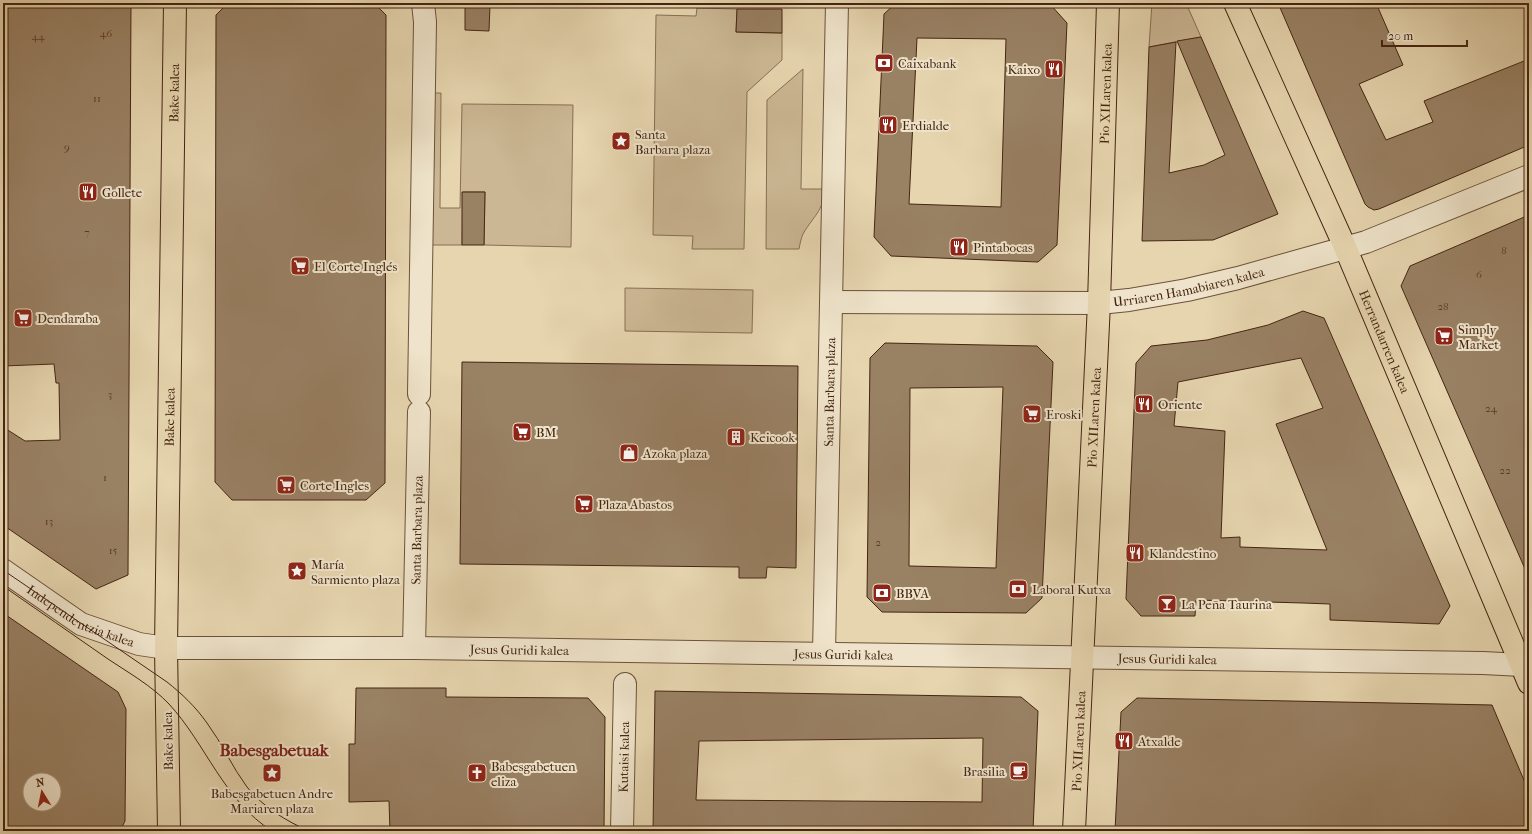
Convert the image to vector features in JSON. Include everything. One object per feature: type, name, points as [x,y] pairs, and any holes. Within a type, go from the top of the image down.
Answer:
[{"type":"main road","name":"Bake kalea","points":[[169,831],[166,648],[175,3]]},
{"type":"main road","name":"Pio XII.aren kalea","points":[[1074,831],[1099,303],[1108,3]]},
{"type":"main road","name":"Herrandarren kalea","points":[[1235,3],[1344,247],[1525,674]]},
{"type":"street","name":"Santa Barbara plaza","points":[[414,648],[425,22],[423,3]]},
{"type":"street","name":"Santa Barbara plaza","points":[[824,653],[837,7]]},
{"type":"street","name":"Urriaren Hamabiaren kalea","points":[[832,302],[1099,303],[1129,300],[1238,278],[1366,242],[1529,176]]},
{"type":"street","name":"Independentzia kalea","points":[[3,570],[81,624],[139,644],[166,648]]},
{"type":"street","name":"Jesus Guridi kalea","points":[[166,648],[414,648],[1083,656],[1475,663],[1525,674]]},
{"type":"street","name":"Kutaisi kalea","points":[[622,831],[626,684]]},
{"type":"shaded area","points":[[1152,3],[1186,3],[1201,37],[1149,47]]},
{"type":"shaded area","points":[[697,8],[737,9],[736,32],[782,33],[782,60],[747,92],[744,249],[692,249],[693,236],[653,235],[656,15],[696,16]]},
{"type":"shaded area","points":[[803,69],[801,189],[825,189],[824,197],[820,208],[803,234],[799,249],[766,249],[767,100]]},
{"type":"shaded area","points":[[433,93],[441,93],[440,208],[460,208],[462,104],[573,105],[571,247],[484,245],[485,192],[463,192],[462,245],[431,245]]},
{"type":"shaded area","points":[[625,288],[753,290],[752,333],[625,331]]},
{"type":"building","points":[[3,3],[131,3],[128,575],[96,589],[3,525],[3,427],[25,441],[60,440],[59,383],[56,383],[54,364],[3,366]]},
{"type":"building","name":"El Corte Inglés","points":[[228,3],[374,3],[386,15],[385,483],[366,500],[232,500],[215,482],[216,15]]},
{"type":"building","points":[[896,3],[1049,3],[1067,23],[1057,245],[1038,262],[891,256],[874,237],[884,14]],"holes":[[[917,38],[1006,39],[1001,207],[909,204]]]},
{"type":"building","points":[[1278,3],[1376,3],[1403,65],[1359,84],[1386,140],[1433,122],[1424,101],[1529,59],[1529,145],[1379,209],[1374,210],[1368,207],[1365,204]]},
{"type":"building","points":[[465,4],[490,5],[489,31],[465,30]]},
{"type":"building","points":[[737,9],[782,9],[782,33],[736,32]]},
{"type":"building","points":[[1201,37],[1278,214],[1213,240],[1142,241],[1149,47],[1176,42],[1169,173],[1204,165],[1225,155],[1177,41]]},
{"type":"building","points":[[462,192],[485,192],[484,245],[462,245]]},
{"type":"building","points":[[1529,215],[1529,578],[1401,286],[1410,266]]},
{"type":"building","points":[[1303,311],[1324,318],[1450,606],[1439,624],[1330,620],[1330,604],[1196,600],[1195,616],[1141,616],[1126,599],[1136,363],[1151,346],[1207,340],[1268,325]],"holes":[[[1301,358],[1323,408],[1276,424],[1327,550],[1240,547],[1240,537],[1221,538],[1225,431],[1174,426],[1178,382]]]},
{"type":"building","points":[[885,343],[1037,346],[1053,362],[1042,598],[1026,613],[882,612],[867,597],[870,358]],"holes":[[[1003,387],[996,568],[909,566],[910,388]]]},
{"type":"building","name":"Azoka plaza","points":[[462,362],[798,366],[796,568],[767,567],[766,578],[739,578],[739,567],[460,564]]},
{"type":"building","points":[[3,613],[118,692],[126,709],[125,821],[120,831],[3,831]]},
{"type":"building","name":"Babesgabetuen eliza","points":[[356,688],[446,688],[446,697],[588,698],[605,717],[604,831],[390,831],[389,801],[349,802],[349,744],[355,744]]},
{"type":"building","points":[[655,691],[1021,697],[1038,711],[1033,831],[653,831]],"holes":[[[983,738],[982,802],[696,800],[699,741]]]},
{"type":"building","points":[[1137,698],[1492,705],[1529,792],[1529,831],[1483,831],[1483,828],[1426,831],[1244,831],[1244,828],[1185,827],[1185,831],[1115,831],[1121,712]]},
{"type":"tram line","points":[[3,570],[178,691],[207,723],[247,787],[253,794],[275,813],[309,831]]},
{"type":"tram line","points":[[3,586],[140,680],[162,697],[194,736],[216,771],[241,804],[255,819],[272,831]]},
{"type":"place","name":"Caixabank","points":[[884,63]]},
{"type":"place","name":"Kaixo","points":[[1054,69]]},
{"type":"place","name":"Erdialde","points":[[888,125]]},
{"type":"place","name":"Santa Barbara plaza","points":[[621,141]]},
{"type":"place","name":"Gollete","points":[[88,192]]},
{"type":"place","name":"Pintabocas","points":[[959,247]]},
{"type":"place","name":"El Corte Inglés","points":[[300,266]]},
{"type":"place","name":"Dendaraba","points":[[23,318]]},
{"type":"place","name":"Simply Market","points":[[1444,336]]},
{"type":"place","name":"Oriente","points":[[1144,404]]},
{"type":"place","name":"Eroski","points":[[1032,414]]},
{"type":"place","name":"BM","points":[[522,432]]},
{"type":"place","name":"Keicook","points":[[736,437]]},
{"type":"place","name":"Azoka plaza","points":[[629,453]]},
{"type":"place","name":"Corte Ingles","points":[[286,485]]},
{"type":"place","name":"Plaza Abastos","points":[[584,504]]},
{"type":"place","name":"Klandestino","points":[[1135,553]]},
{"type":"place","name":"María Sarmiento plaza","points":[[297,571]]},
{"type":"place","name":"Laboral Kutxa","points":[[1018,589]]},
{"type":"place","name":"BBVA","points":[[882,593]]},
{"type":"place","name":"La Peña Taurina","points":[[1167,604]]},
{"type":"place","name":"Atxalde","points":[[1124,741]]},
{"type":"place","name":"Brasilia","points":[[1019,771]]},
{"type":"place","name":"Babesgabetuen Andre Mariaren plaza","points":[[272,773]]},
{"type":"place","name":"Babesgabetuen eliza","points":[[477,773]]},
{"type":"district","name":"Babesgabetuak","points":[[274,750]]}]
